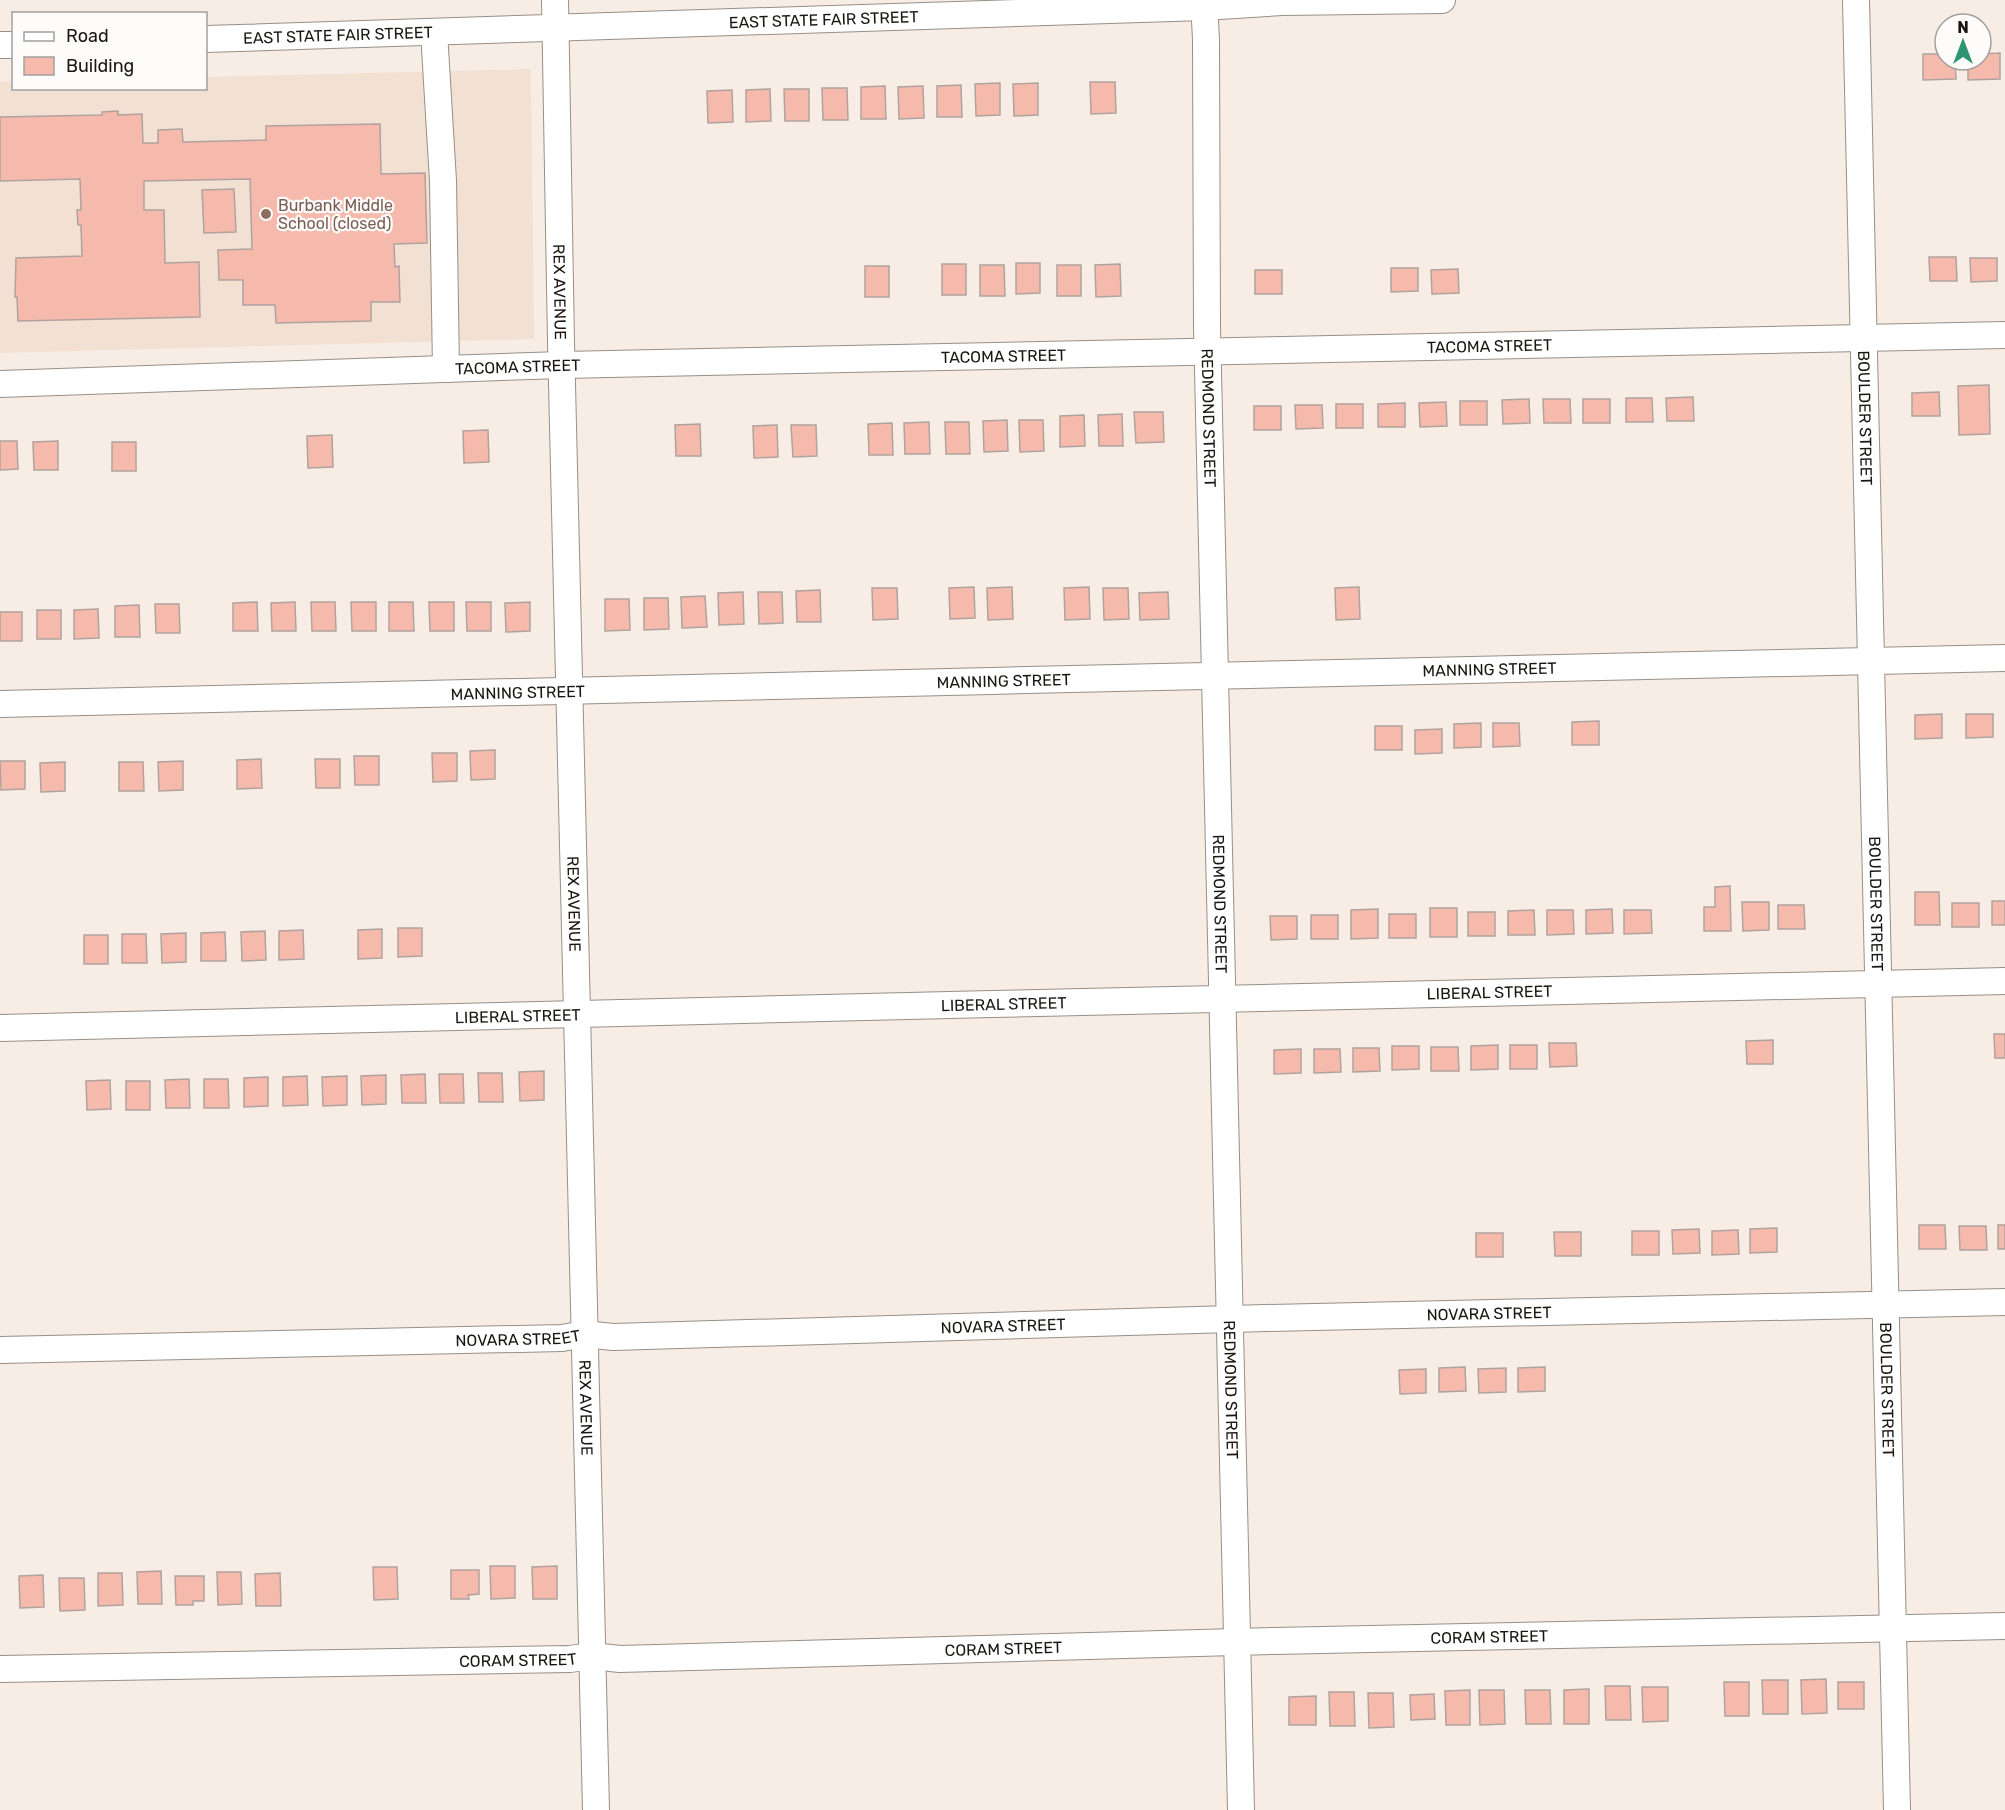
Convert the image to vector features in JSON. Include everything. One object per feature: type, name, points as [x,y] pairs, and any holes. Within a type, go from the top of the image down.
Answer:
[{"type":"street","name":"REX AVENUE","points":[[555,0],[596,1810]]},
{"type":"street","name":"EAST STATE FAIR STREET","points":[[207,39],[1204,4],[1442,0]]},
{"type":"street","name":"BOULDER STREET","points":[[1856,0],[1897,1810]]},
{"type":"street","name":"REDMOND STREET","points":[[1204,4],[1208,350],[1241,1810]]},
{"type":"street","points":[[435,32],[443,181],[446,369]]},
{"type":"street","name":"TACOMA STREET","points":[[0,384],[562,365],[2005,334]]},
{"type":"street","name":"MANNING STREET","points":[[0,704],[569,692],[1215,674],[2005,658]]},
{"type":"street","name":"LIBERAL STREET","points":[[0,1028],[1222,997],[2005,981]]},
{"type":"street","name":"NOVARA STREET","points":[[0,1350],[562,1338],[584,1334],[613,1337],[1230,1319],[2005,1302]]},
{"type":"street","name":"CORAM STREET","points":[[0,1669],[558,1660],[592,1656],[620,1659],[1237,1642],[2005,1626]]},
{"type":"shaded area","name":"Burbank Middle School (closed)","points":[[531,69],[534,339],[0,353],[0,82],[12,81],[12,90],[207,90],[207,77]]},
{"type":"building","points":[[1993,53],[2000,53],[2000,79],[1968,80],[1968,72],[1993,72]]},
{"type":"building","points":[[1923,54],[1933,54],[1933,72],[1956,72],[1956,79],[1923,80]]},
{"type":"building","points":[[1090,82],[1115,82],[1116,113],[1091,114]]},
{"type":"building","points":[[1000,83],[1000,115],[976,116],[975,84]]},
{"type":"building","points":[[1038,83],[1038,115],[1014,116],[1013,84]]},
{"type":"building","points":[[961,85],[962,117],[937,117],[937,86]]},
{"type":"building","points":[[885,86],[886,119],[861,119],[861,87]]},
{"type":"building","points":[[923,86],[924,118],[899,119],[898,87]]},
{"type":"building","points":[[822,88],[847,88],[848,120],[823,120]]},
{"type":"building","points":[[770,89],[771,121],[746,122],[746,90]]},
{"type":"building","points":[[784,89],[809,89],[809,121],[785,121]]},
{"type":"building","points":[[732,90],[733,122],[708,123],[707,91]]},
{"type":"building","points":[[118,111],[118,115],[142,114],[143,143],[158,143],[158,130],[182,129],[183,142],[266,140],[266,126],[380,124],[381,174],[425,173],[427,243],[394,244],[395,267],[399,266],[400,302],[371,302],[371,321],[276,323],[275,305],[243,305],[243,280],[219,280],[218,250],[252,249],[250,179],[144,181],[144,210],[164,210],[165,263],[199,262],[200,317],[18,321],[17,297],[15,297],[16,258],[82,256],[81,225],[78,225],[77,210],[81,210],[80,179],[0,181],[0,117],[102,115],[102,112]]},
{"type":"building","points":[[234,189],[236,232],[204,233],[202,190]]},
{"type":"building","points":[[1929,257],[1956,257],[1957,281],[1930,281]]},
{"type":"building","points":[[1970,258],[1997,258],[1997,281],[1971,282]]},
{"type":"building","points":[[1016,263],[1040,263],[1040,293],[1016,294]]},
{"type":"building","points":[[942,264],[966,264],[966,295],[942,295]]},
{"type":"building","points":[[1120,264],[1121,296],[1096,297],[1095,265]]},
{"type":"building","points":[[980,265],[1004,265],[1005,296],[980,296]]},
{"type":"building","points":[[1057,265],[1081,265],[1081,296],[1057,296]]},
{"type":"building","points":[[865,266],[889,266],[889,297],[865,297]]},
{"type":"building","points":[[1391,268],[1418,268],[1418,291],[1391,292]]},
{"type":"building","points":[[1458,269],[1459,293],[1432,294],[1431,270]]},
{"type":"building","points":[[1255,270],[1282,270],[1282,294],[1255,294]]},
{"type":"building","points":[[1989,385],[1990,434],[1959,435],[1958,386]]},
{"type":"building","points":[[1939,392],[1940,416],[1912,416],[1912,393]]},
{"type":"building","points":[[1693,397],[1694,421],[1667,421],[1666,398]]},
{"type":"building","points":[[1626,398],[1652,398],[1653,422],[1626,422]]},
{"type":"building","points":[[1529,399],[1530,423],[1503,424],[1502,400]]},
{"type":"building","points":[[1543,399],[1570,399],[1571,423],[1544,423]]},
{"type":"building","points":[[1583,399],[1610,399],[1610,423],[1583,423]]},
{"type":"building","points":[[1460,401],[1487,401],[1487,425],[1460,425]]},
{"type":"building","points":[[1446,402],[1447,426],[1420,427],[1419,403]]},
{"type":"building","points":[[1405,403],[1405,427],[1378,427],[1378,404]]},
{"type":"building","points":[[1336,404],[1363,404],[1363,428],[1336,428]]},
{"type":"building","points":[[1295,405],[1322,405],[1323,428],[1296,429]]},
{"type":"building","points":[[1254,406],[1281,406],[1281,430],[1254,430]]},
{"type":"building","points":[[1134,412],[1163,412],[1164,442],[1136,443]]},
{"type":"building","points":[[1122,414],[1123,446],[1099,446],[1098,415]]},
{"type":"building","points":[[1084,415],[1085,446],[1060,447],[1060,416]]},
{"type":"building","points":[[1007,420],[1008,451],[984,452],[983,421]]},
{"type":"building","points":[[1019,420],[1043,420],[1044,451],[1020,452]]},
{"type":"building","points":[[929,422],[930,454],[905,454],[904,423]]},
{"type":"building","points":[[945,422],[969,422],[970,454],[946,454]]},
{"type":"building","points":[[892,423],[893,455],[869,455],[868,424]]},
{"type":"building","points":[[700,424],[701,456],[676,456],[675,425]]},
{"type":"building","points":[[777,425],[778,457],[754,458],[753,426]]},
{"type":"building","points":[[791,425],[816,425],[817,456],[793,457]]},
{"type":"building","points":[[488,430],[489,462],[464,463],[463,431]]},
{"type":"building","points":[[332,435],[333,467],[308,468],[307,436]]},
{"type":"building","points":[[0,441],[17,441],[18,469],[0,470]]},
{"type":"building","points":[[58,441],[58,470],[34,470],[33,442]]},
{"type":"building","points":[[112,442],[136,442],[136,471],[112,471]]},
{"type":"building","points":[[974,587],[975,618],[950,619],[949,588]]},
{"type":"building","points":[[1012,587],[1013,619],[988,620],[987,588]]},
{"type":"building","points":[[1089,587],[1090,619],[1065,620],[1064,588]]},
{"type":"building","points":[[1359,587],[1360,619],[1336,620],[1335,588]]},
{"type":"building","points":[[872,588],[897,588],[898,619],[873,620]]},
{"type":"building","points":[[1103,588],[1128,588],[1129,619],[1104,620]]},
{"type":"building","points":[[820,590],[821,622],[797,622],[796,591]]},
{"type":"building","points":[[743,592],[744,624],[719,625],[718,593]]},
{"type":"building","points":[[758,592],[782,592],[783,623],[759,624]]},
{"type":"building","points":[[1168,592],[1169,619],[1140,620],[1139,593]]},
{"type":"building","points":[[705,596],[707,627],[682,628],[681,597]]},
{"type":"building","points":[[644,598],[668,598],[669,629],[644,630]]},
{"type":"building","points":[[605,599],[629,599],[630,630],[605,631]]},
{"type":"building","points":[[257,602],[258,631],[233,631],[233,603]]},
{"type":"building","points":[[295,602],[296,631],[272,631],[271,603]]},
{"type":"building","points":[[311,602],[335,602],[336,631],[312,631]]},
{"type":"building","points":[[351,602],[376,602],[376,631],[352,631]]},
{"type":"building","points":[[389,602],[413,602],[414,631],[389,631]]},
{"type":"building","points":[[429,602],[454,602],[454,631],[430,631]]},
{"type":"building","points":[[466,602],[491,602],[491,631],[467,631]]},
{"type":"building","points":[[530,602],[530,631],[506,632],[505,603]]},
{"type":"building","points":[[155,604],[179,604],[180,633],[156,633]]},
{"type":"building","points":[[139,605],[140,637],[115,637],[115,606]]},
{"type":"building","points":[[98,609],[99,638],[74,639],[74,610]]},
{"type":"building","points":[[37,610],[61,610],[61,639],[37,639]]},
{"type":"building","points":[[0,612],[22,612],[22,641],[0,641]]},
{"type":"building","points":[[1942,714],[1942,738],[1915,739],[1915,715]]},
{"type":"building","points":[[1966,714],[1993,714],[1993,737],[1966,738]]},
{"type":"building","points":[[1599,721],[1599,745],[1572,745],[1572,722]]},
{"type":"building","points":[[1481,723],[1481,747],[1454,748],[1454,724]]},
{"type":"building","points":[[1493,723],[1519,723],[1520,746],[1493,747]]},
{"type":"building","points":[[1375,726],[1402,726],[1402,750],[1375,750]]},
{"type":"building","points":[[1442,729],[1442,753],[1415,754],[1415,730]]},
{"type":"building","points":[[495,750],[495,779],[471,780],[470,751]]},
{"type":"building","points":[[432,753],[457,753],[457,781],[433,782]]},
{"type":"building","points":[[354,756],[379,756],[379,785],[355,785]]},
{"type":"building","points":[[261,759],[262,788],[237,789],[237,760]]},
{"type":"building","points":[[315,759],[340,759],[340,788],[316,788]]},
{"type":"building","points":[[0,761],[25,761],[25,789],[1,790]]},
{"type":"building","points":[[183,761],[183,790],[159,791],[158,762]]},
{"type":"building","points":[[65,762],[65,791],[41,792],[40,763]]},
{"type":"building","points":[[119,762],[143,762],[144,791],[119,791]]},
{"type":"building","points":[[1730,886],[1731,931],[1704,931],[1704,907],[1715,907],[1715,887]]},
{"type":"building","points":[[1915,892],[1939,892],[1940,925],[1915,925]]},
{"type":"building","points":[[1992,901],[2005,901],[2005,925],[1992,925]]},
{"type":"building","points":[[1742,902],[1769,902],[1769,930],[1743,931]]},
{"type":"building","points":[[1952,903],[1979,903],[1979,927],[1952,927]]},
{"type":"building","points":[[1778,905],[1804,905],[1805,929],[1778,929]]},
{"type":"building","points":[[1430,908],[1457,908],[1457,937],[1430,937]]},
{"type":"building","points":[[1378,909],[1378,938],[1351,939],[1351,910]]},
{"type":"building","points":[[1612,909],[1613,933],[1586,934],[1586,910]]},
{"type":"building","points":[[1534,910],[1535,935],[1508,935],[1508,911]]},
{"type":"building","points":[[1547,910],[1573,910],[1574,934],[1547,935]]},
{"type":"building","points":[[1624,910],[1651,910],[1652,933],[1624,934]]},
{"type":"building","points":[[1468,912],[1495,912],[1495,936],[1468,936]]},
{"type":"building","points":[[1389,914],[1416,914],[1416,938],[1389,938]]},
{"type":"building","points":[[1311,915],[1338,915],[1338,939],[1311,939]]},
{"type":"building","points":[[1270,916],[1297,916],[1297,939],[1271,940]]},
{"type":"building","points":[[398,928],[422,928],[422,956],[398,957]]},
{"type":"building","points":[[382,929],[382,958],[358,959],[358,930]]},
{"type":"building","points":[[303,930],[304,959],[279,960],[279,931]]},
{"type":"building","points":[[265,931],[266,960],[242,961],[241,932]]},
{"type":"building","points":[[225,932],[226,961],[201,961],[201,933]]},
{"type":"building","points":[[186,933],[186,962],[162,963],[161,934]]},
{"type":"building","points":[[122,934],[146,934],[147,963],[122,963]]},
{"type":"building","points":[[84,935],[108,935],[108,964],[84,964]]},
{"type":"building","points":[[1994,1034],[2005,1034],[2005,1058],[1995,1058]]},
{"type":"building","points":[[1773,1040],[1773,1064],[1747,1064],[1746,1041]]},
{"type":"building","points":[[1549,1043],[1576,1043],[1577,1066],[1550,1067]]},
{"type":"building","points":[[1498,1045],[1498,1069],[1471,1070],[1471,1046]]},
{"type":"building","points":[[1510,1045],[1537,1045],[1537,1069],[1510,1069]]},
{"type":"building","points":[[1392,1046],[1419,1046],[1419,1069],[1392,1070]]},
{"type":"building","points":[[1431,1047],[1458,1047],[1459,1071],[1431,1071]]},
{"type":"building","points":[[1353,1048],[1379,1048],[1380,1071],[1353,1072]]},
{"type":"building","points":[[1301,1049],[1301,1073],[1274,1074],[1274,1050]]},
{"type":"building","points":[[1314,1049],[1340,1049],[1341,1072],[1314,1073]]},
{"type":"building","points":[[544,1071],[544,1100],[520,1101],[519,1072]]},
{"type":"building","points":[[478,1073],[502,1073],[503,1102],[479,1102]]},
{"type":"building","points":[[425,1074],[426,1103],[402,1103],[401,1075]]},
{"type":"building","points":[[439,1074],[463,1074],[464,1103],[440,1103]]},
{"type":"building","points":[[386,1075],[386,1104],[362,1105],[361,1076]]},
{"type":"building","points":[[307,1076],[308,1105],[283,1106],[283,1077]]},
{"type":"building","points":[[347,1076],[347,1105],[323,1106],[322,1077]]},
{"type":"building","points":[[268,1077],[268,1106],[244,1107],[244,1078]]},
{"type":"building","points":[[189,1079],[190,1108],[166,1108],[165,1080]]},
{"type":"building","points":[[204,1079],[228,1079],[229,1108],[204,1108]]},
{"type":"building","points":[[110,1080],[111,1109],[87,1110],[86,1081]]},
{"type":"building","points":[[126,1081],[150,1081],[150,1110],[126,1110]]},
{"type":"building","points":[[1919,1225],[1945,1225],[1946,1249],[1919,1249]]},
{"type":"building","points":[[1998,1225],[2005,1225],[2005,1249],[1998,1249]]},
{"type":"building","points":[[1959,1226],[1986,1226],[1987,1250],[1960,1250]]},
{"type":"building","points":[[1777,1228],[1777,1252],[1750,1253],[1750,1229]]},
{"type":"building","points":[[1699,1229],[1700,1253],[1673,1254],[1672,1230]]},
{"type":"building","points":[[1738,1230],[1739,1254],[1712,1255],[1712,1231]]},
{"type":"building","points":[[1632,1231],[1659,1231],[1659,1255],[1632,1255]]},
{"type":"building","points":[[1554,1232],[1581,1232],[1581,1256],[1555,1256]]},
{"type":"building","points":[[1476,1233],[1503,1233],[1503,1257],[1476,1257]]},
{"type":"building","points":[[1465,1367],[1466,1391],[1439,1392],[1439,1368]]},
{"type":"building","points":[[1545,1367],[1545,1391],[1518,1392],[1518,1368]]},
{"type":"building","points":[[1506,1368],[1506,1392],[1479,1393],[1478,1369]]},
{"type":"building","points":[[1426,1369],[1426,1393],[1400,1394],[1399,1370]]},
{"type":"building","points":[[490,1566],[515,1566],[515,1598],[491,1599]]},
{"type":"building","points":[[557,1566],[557,1599],[533,1599],[532,1567]]},
{"type":"building","points":[[373,1567],[397,1567],[398,1599],[374,1600]]},
{"type":"building","points":[[451,1570],[479,1570],[479,1594],[468,1595],[469,1599],[451,1599]]},
{"type":"building","points":[[161,1571],[162,1604],[138,1604],[137,1572]]},
{"type":"building","points":[[217,1572],[241,1572],[242,1604],[218,1605]]},
{"type":"building","points":[[98,1573],[122,1573],[123,1605],[98,1606]]},
{"type":"building","points":[[280,1573],[281,1606],[256,1606],[255,1574]]},
{"type":"building","points":[[43,1575],[44,1607],[20,1608],[19,1576]]},
{"type":"building","points":[[175,1576],[204,1576],[204,1601],[193,1601],[193,1605],[176,1605]]},
{"type":"building","points":[[59,1578],[84,1578],[85,1610],[60,1611]]},
{"type":"building","points":[[1826,1679],[1827,1713],[1802,1714],[1801,1680]]},
{"type":"building","points":[[1762,1680],[1788,1680],[1788,1714],[1763,1714]]},
{"type":"building","points":[[1724,1682],[1749,1682],[1749,1716],[1725,1716]]},
{"type":"building","points":[[1838,1682],[1864,1682],[1864,1709],[1838,1709]]},
{"type":"building","points":[[1605,1686],[1630,1686],[1631,1720],[1606,1720]]},
{"type":"building","points":[[1642,1687],[1668,1687],[1668,1721],[1643,1722]]},
{"type":"building","points":[[1589,1689],[1589,1724],[1564,1724],[1564,1690]]},
{"type":"building","points":[[1470,1690],[1470,1725],[1446,1725],[1445,1691]]},
{"type":"building","points":[[1479,1690],[1504,1690],[1505,1724],[1480,1725]]},
{"type":"building","points":[[1525,1690],[1550,1690],[1551,1724],[1526,1724]]},
{"type":"building","points":[[1329,1692],[1354,1692],[1355,1726],[1330,1726]]},
{"type":"building","points":[[1368,1693],[1393,1693],[1394,1727],[1369,1728]]},
{"type":"building","points":[[1434,1694],[1435,1719],[1411,1720],[1410,1695]]},
{"type":"building","points":[[1316,1696],[1316,1725],[1289,1725],[1289,1697]]},
{"type":"place","name":"Burbank Middle School (closed)","points":[[266,214]]}]
